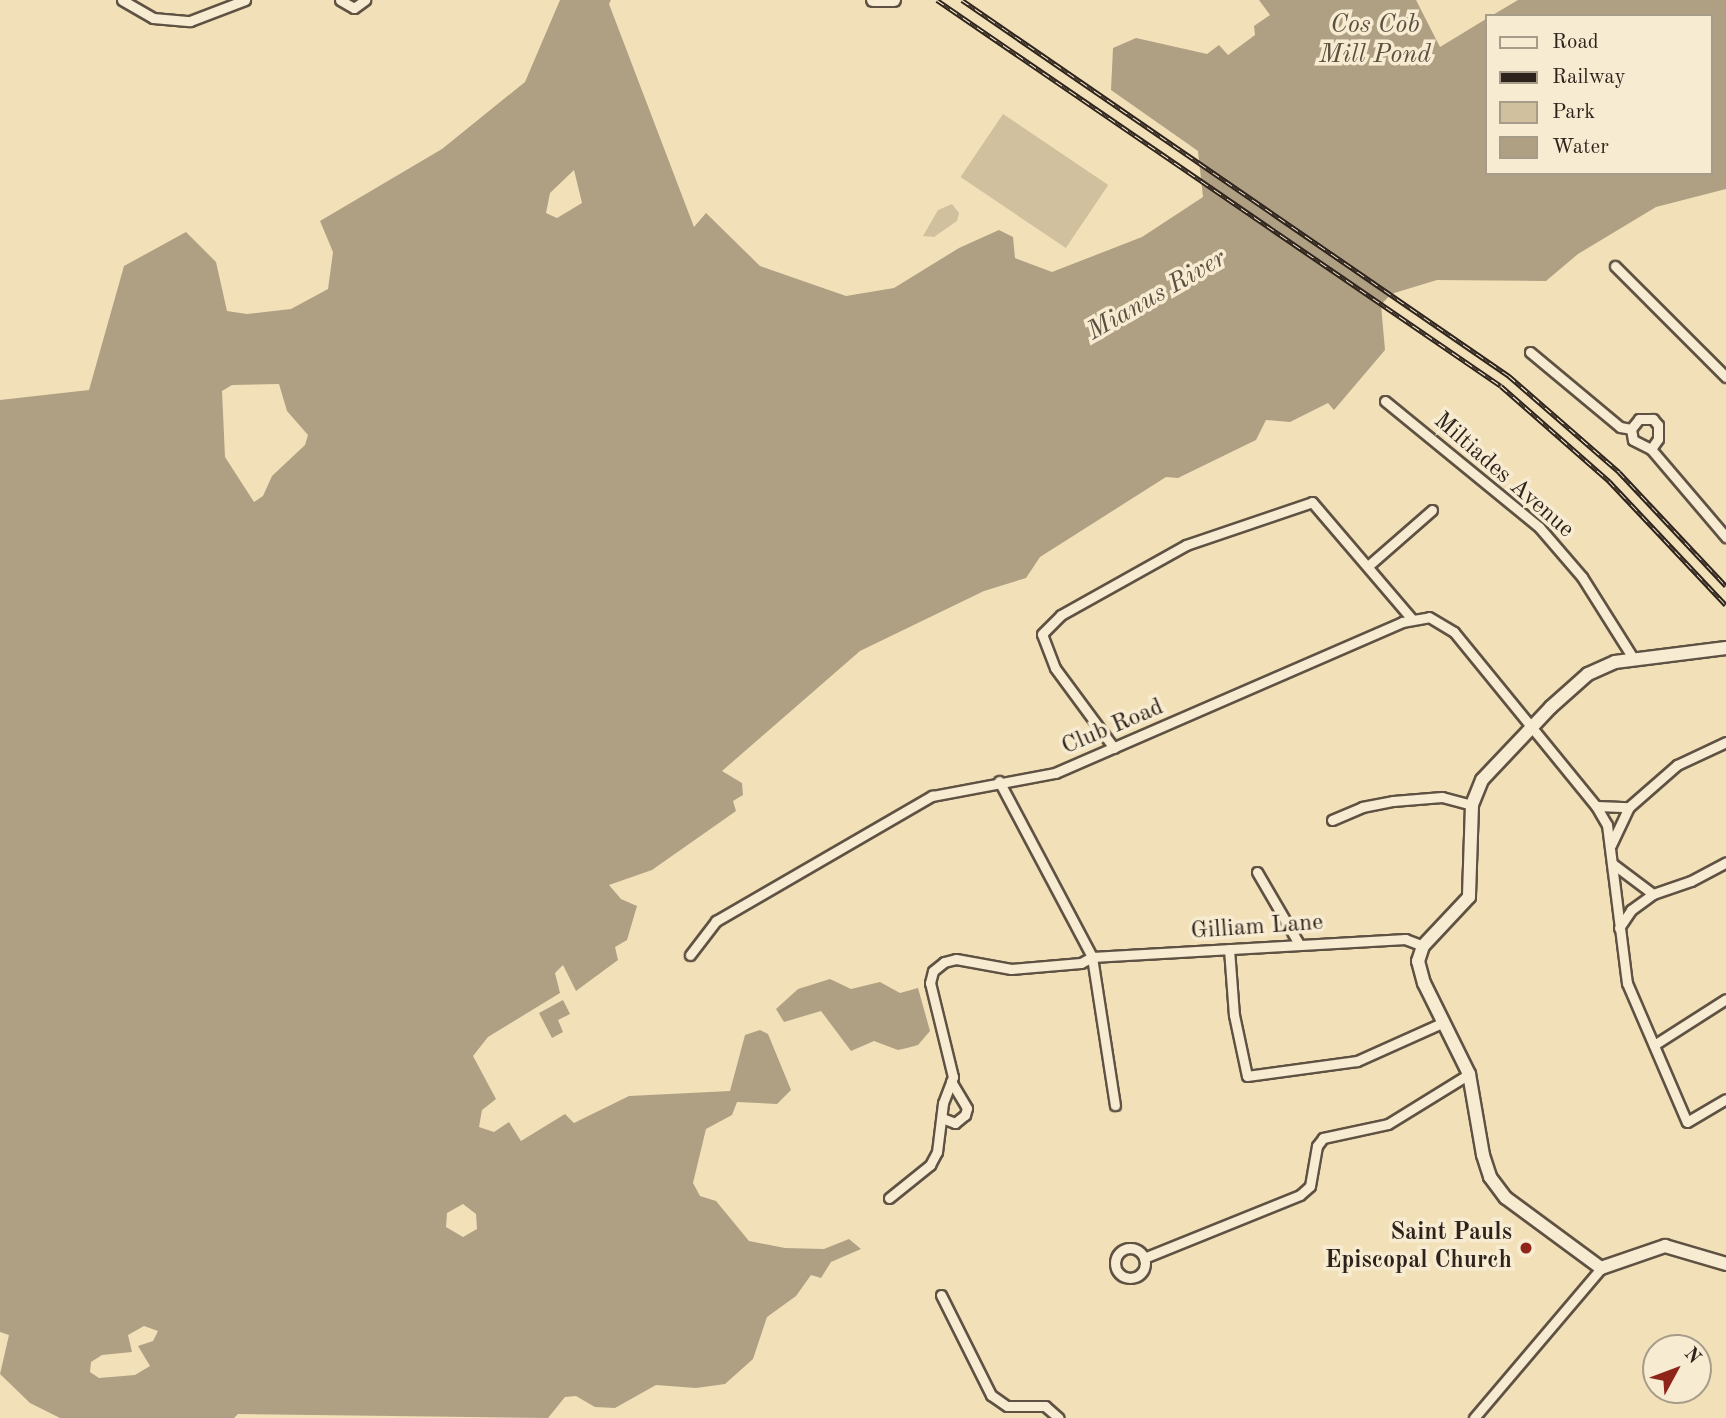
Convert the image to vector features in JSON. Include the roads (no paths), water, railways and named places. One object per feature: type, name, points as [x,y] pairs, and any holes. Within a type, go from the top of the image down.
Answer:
[{"type":"street","points":[[122,0],[139,12],[176,20],[201,19],[245,0]]},
{"type":"street","points":[[340,0],[354,8],[365,0]]},
{"type":"street","points":[[873,0],[894,0]]},
{"type":"street","points":[[1615,266],[1726,377]]},
{"type":"street","points":[[1530,352],[1620,427],[1632,429]]},
{"type":"street","name":"Miltiades Avenue","points":[[1385,401],[1539,527],[1582,577],[1633,658]]},
{"type":"street","points":[[1632,429],[1639,419],[1653,419],[1660,432],[1651,449]]},
{"type":"street","points":[[1632,429],[1637,444],[1651,449],[1726,537]]},
{"type":"street","points":[[1114,748],[1055,667],[1043,643],[1045,626],[1186,545],[1312,502],[1412,619],[1434,618],[1448,625],[1596,806],[1611,845],[1618,930],[1627,984],[1687,1122],[1726,1099]]},
{"type":"street","points":[[1368,566],[1432,510]]},
{"type":"street","name":"Club Road","points":[[690,955],[716,921],[932,796],[999,781],[1055,773],[1412,619]]},
{"type":"street","points":[[1601,1268],[1529,1219],[1495,1185],[1483,1155],[1469,1074],[1424,983],[1418,961],[1423,946],[1469,897],[1472,805],[1482,780],[1531,728],[1588,674],[1633,658],[1724,653]]},
{"type":"street","points":[[1611,845],[1629,807],[1677,765],[1726,741]]},
{"type":"street","points":[[999,781],[1092,957],[1115,1105]]},
{"type":"street","points":[[1332,820],[1362,807],[1393,801],[1442,797],[1472,805]]},
{"type":"street","points":[[1596,806],[1629,807]]},
{"type":"street","points":[[1618,930],[1631,910],[1653,894],[1691,881],[1726,862]]},
{"type":"street","points":[[1613,864],[1653,894]]},
{"type":"street","points":[[1257,872],[1299,944]]},
{"type":"street","name":"Gilliam Lane","points":[[951,1082],[951,1061],[930,983],[933,971],[956,959],[1011,969],[1081,963],[1092,957],[1299,944],[1405,939],[1423,946]]},
{"type":"street","points":[[1229,949],[1234,1015],[1247,1076],[1357,1061],[1443,1023]]},
{"type":"street","points":[[1654,1045],[1726,999]]},
{"type":"street","points":[[1144,1258],[1300,1195],[1310,1186],[1317,1146],[1323,1138],[1388,1124],[1469,1074]]},
{"type":"street","points":[[889,1198],[930,1165],[951,1082]]},
{"type":"street","points":[[942,1118],[955,1123],[965,1115],[967,1108],[951,1082]]},
{"type":"street","points":[[1475,1418],[1601,1268],[1665,1246],[1726,1264]]},
{"type":"street","points":[[941,1295],[991,1395],[1007,1406],[1045,1406],[1059,1418]]},
{"type":"water","points":[[560,0],[611,0],[609,4],[694,227],[706,213],[760,266],[846,296],[894,288],[959,248],[999,230],[1013,237],[1015,258],[1052,272],[1142,237],[1203,197],[1198,151],[1111,90],[1113,48],[1136,38],[1207,54],[1219,45],[1228,55],[1255,35],[1254,26],[1270,15],[1259,0],[1416,0],[1440,47],[1484,20],[1484,175],[1712,175],[1712,14],[1494,14],[1518,0],[1726,0],[1726,189],[1656,207],[1578,254],[1546,281],[1437,280],[1391,294],[1381,305],[1385,350],[1334,410],[1328,403],[1290,422],[1266,420],[1256,440],[1178,478],[1166,477],[1040,557],[1026,578],[984,591],[860,651],[722,771],[742,783],[743,795],[733,801],[736,811],[652,870],[609,885],[621,899],[637,906],[627,940],[615,947],[618,960],[576,991],[563,965],[555,973],[560,993],[488,1037],[473,1056],[496,1099],[482,1110],[479,1127],[494,1132],[509,1122],[521,1141],[565,1114],[574,1123],[629,1096],[730,1091],[745,1035],[760,1030],[768,1034],[791,1090],[777,1104],[737,1102],[732,1115],[706,1129],[693,1183],[700,1196],[716,1201],[749,1241],[785,1248],[824,1249],[849,1239],[861,1249],[831,1262],[821,1278],[811,1275],[796,1296],[767,1317],[753,1359],[725,1384],[696,1388],[656,1385],[615,1408],[595,1407],[576,1396],[565,1397],[548,1418],[238,1414],[234,1418],[60,1418],[30,1403],[0,1374],[9,1335],[0,1332],[0,400],[89,390],[124,266],[186,232],[216,262],[227,311],[247,314],[291,309],[328,289],[333,252],[320,221],[442,149],[525,82]],"holes":[[[574,170],[582,203],[557,218],[546,213],[550,193]],[[279,384],[287,411],[308,435],[305,445],[272,476],[263,496],[254,502],[225,457],[222,391],[232,385]],[[463,1204],[476,1214],[477,1229],[463,1237],[446,1227],[447,1213]],[[144,1326],[158,1331],[153,1341],[138,1346],[150,1366],[135,1375],[99,1378],[90,1372],[91,1362],[102,1355],[132,1352],[128,1335]]]},
{"type":"water","points":[[830,979],[851,989],[880,982],[900,993],[918,988],[930,1031],[918,1045],[907,1048],[898,1050],[874,1041],[851,1051],[821,1011],[784,1022],[776,1009],[798,989]]},
{"type":"water","points":[[563,1000],[570,1014],[558,1020],[563,1032],[552,1038],[539,1013]]},
{"type":"railway","points":[[937,0],[1501,386],[1609,481],[1726,605]]},
{"type":"railway","points":[[962,0],[1509,376],[1619,472],[1726,586]]},
{"type":"place","name":"Saint Pauls Episcopal Church","points":[[1526,1248]]},
{"type":"water label","name":"Cos Cob Mill Pond","points":[[1375,41]]},
{"type":"water label","name":"Mianus River","points":[[1157,296]]}]
